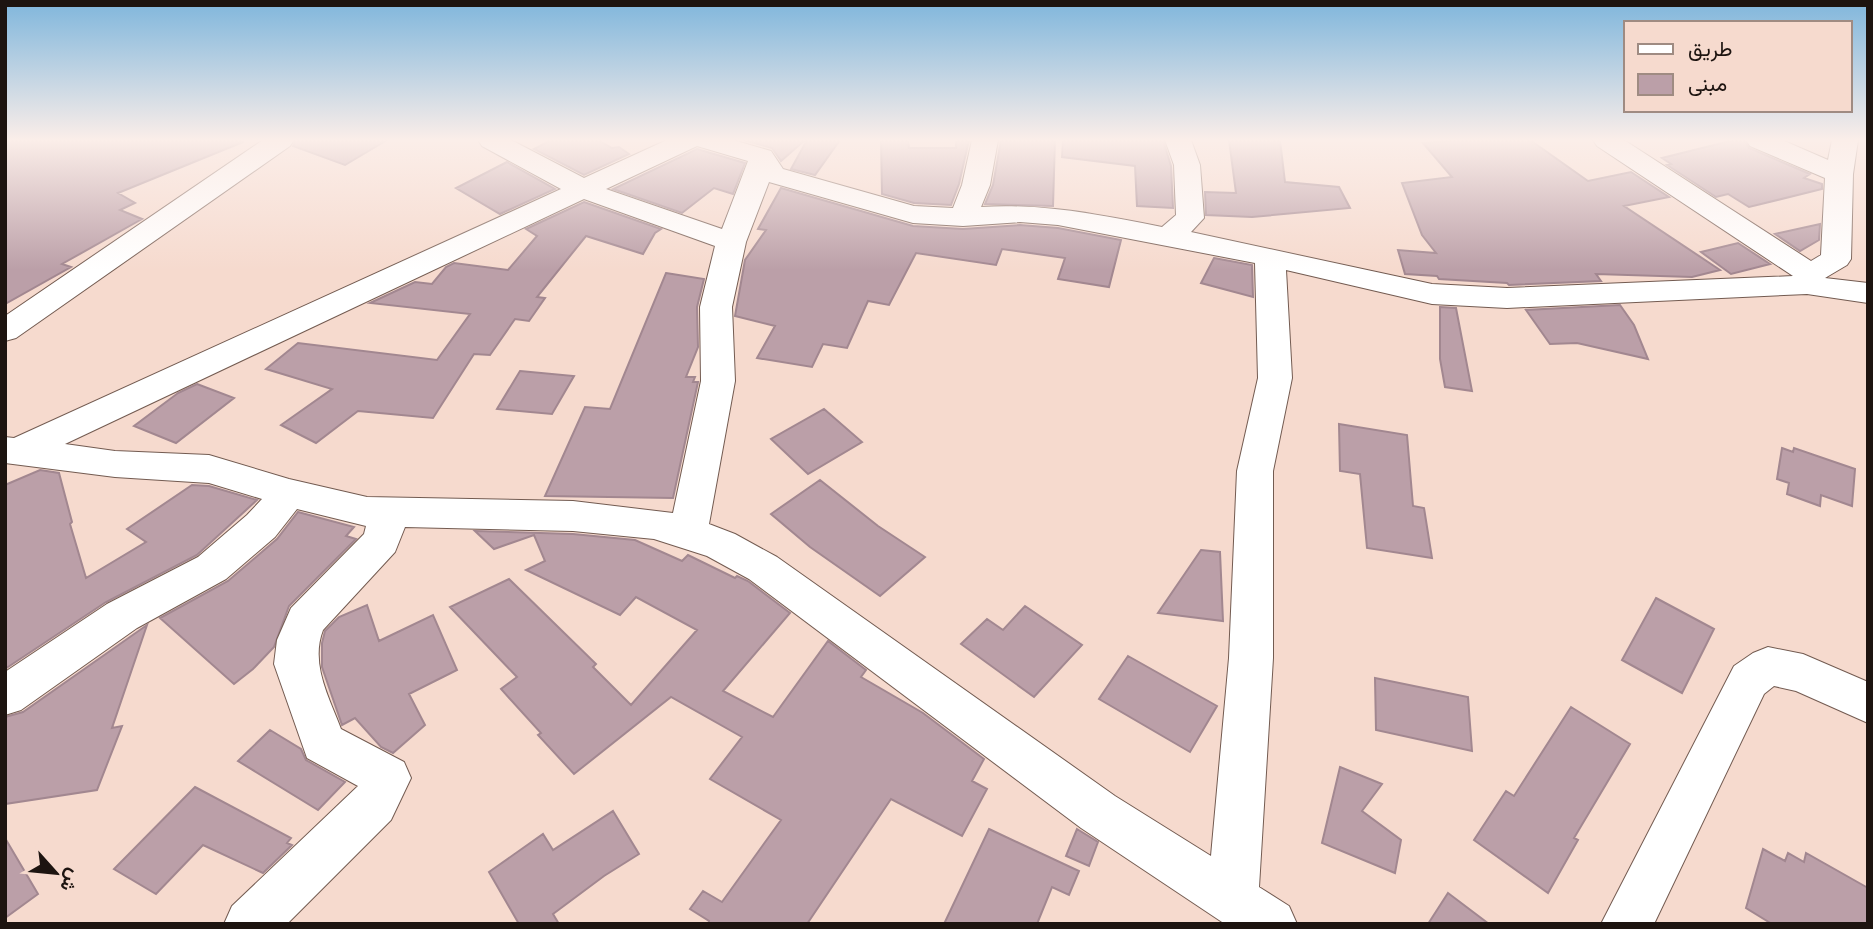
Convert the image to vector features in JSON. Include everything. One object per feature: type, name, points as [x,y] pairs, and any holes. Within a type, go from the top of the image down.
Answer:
[{"type":"street","points":[[5,331],[214,183]]},
{"type":"street","points":[[572,183],[731,242]]},
{"type":"street","points":[[11,451],[595,183]]},
{"type":"street","points":[[688,532],[718,381],[716,307],[731,242],[755,183]]},
{"type":"street","points":[[803,183],[913,214],[963,217],[1020,213],[1058,216],[1168,236],[1432,294],[1476,298],[1809,279],[1868,293]]},
{"type":"street","points":[[963,217],[976,183]]},
{"type":"street","points":[[1168,236],[1189,218],[1188,183]]},
{"type":"street","points":[[1669,183],[1809,279]]},
{"type":"street","points":[[1809,279],[1836,259],[1839,183]]},
{"type":"street","points":[[1233,899],[1251,658],[1255,471],[1275,378],[1270,258]]},
{"type":"street","points":[[11,451],[115,464],[209,469],[289,494],[367,512],[573,516],[654,524],[688,532],[763,568],[1098,812],[1271,924]]},
{"type":"street","points":[[5,696],[122,616],[212,568],[261,526],[289,494]]},
{"type":"street","points":[[250,924],[374,804],[387,778],[323,743],[296,664],[298,640],[306,620],[382,541],[390,512]]},
{"type":"street","points":[[1627,924],[1749,680],[1768,666],[1803,673],[1868,703]]},
{"type":"building","points":[[5,183],[142,183],[118,193],[135,203],[120,210],[142,219],[62,264],[71,267],[5,304]]},
{"type":"building","points":[[465,183],[545,183],[555,189],[500,214],[456,188]]},
{"type":"building","points":[[625,183],[737,183],[733,194],[714,188],[682,213],[613,189]]},
{"type":"building","points":[[882,183],[959,183],[951,205],[914,203],[882,194]]},
{"type":"building","points":[[1054,183],[1053,206],[985,204],[993,185]]},
{"type":"building","points":[[1136,183],[1172,183],[1173,208],[1137,206]]},
{"type":"building","points":[[1235,183],[1300,183],[1339,187],[1350,208],[1252,217],[1206,215],[1205,192],[1236,193]]},
{"type":"building","points":[[1402,183],[1648,183],[1669,197],[1624,206],[1720,270],[1692,277],[1596,274],[1601,281],[1509,285],[1405,274],[1398,250],[1436,253],[1422,235]]},
{"type":"building","points":[[1695,183],[1822,184],[1822,189],[1749,207],[1728,194],[1716,197]]},
{"type":"building","points":[[781,188],[913,226],[963,229],[1020,225],[1058,228],[1121,240],[1109,287],[1058,279],[1065,258],[1002,249],[996,265],[916,253],[889,305],[868,301],[847,348],[823,344],[812,367],[757,358],[775,326],[735,316],[745,260],[766,230],[758,229]]},
{"type":"building","points":[[584,202],[661,229],[655,233],[643,254],[586,236],[537,297],[545,298],[529,321],[515,319],[490,355],[474,354],[433,418],[358,411],[316,443],[281,425],[332,389],[266,369],[298,343],[437,360],[470,314],[370,303],[415,282],[432,284],[446,267],[454,263],[508,270],[537,236],[526,229]]},
{"type":"building","points":[[1820,224],[1819,240],[1800,251],[1775,234]]},
{"type":"building","points":[[1738,243],[1770,264],[1731,274],[1701,252]]},
{"type":"building","points":[[1214,258],[1252,265],[1253,297],[1201,283]]},
{"type":"building","points":[[666,273],[704,279],[697,307],[698,347],[686,377],[695,377],[693,382],[698,382],[673,498],[545,496],[585,407],[610,409]]},
{"type":"building","points":[[1620,305],[1634,325],[1648,359],[1577,343],[1550,344],[1526,310]]},
{"type":"building","points":[[1440,307],[1456,308],[1472,391],[1445,387],[1440,359]]},
{"type":"building","points":[[520,371],[574,376],[552,414],[497,409]]},
{"type":"building","points":[[197,384],[234,398],[176,443],[134,426],[178,393]]},
{"type":"building","points":[[824,409],[862,442],[808,474],[771,439]]},
{"type":"building","points":[[1339,424],[1407,435],[1413,506],[1424,508],[1432,558],[1367,548],[1360,474],[1340,471]]},
{"type":"building","points":[[1782,448],[1793,452],[1794,448],[1855,469],[1852,506],[1821,495],[1820,506],[1787,494],[1789,483],[1777,479]]},
{"type":"building","points":[[40,470],[59,473],[86,578],[146,542],[127,529],[192,485],[209,486],[257,500],[197,555],[106,602],[5,669],[5,485]]},
{"type":"building","points":[[820,480],[878,526],[925,557],[880,596],[810,547],[771,514]]},
{"type":"building","points":[[298,512],[354,527],[346,536],[356,539],[289,606],[274,647],[234,684],[160,618],[228,581],[277,539]]},
{"type":"building","points":[[475,531],[573,534],[635,540],[682,561],[688,555],[735,578],[737,576],[748,581],[790,613],[723,691],[773,717],[828,641],[866,670],[861,677],[923,713],[984,759],[972,781],[987,789],[962,836],[891,799],[807,924],[708,924],[709,921],[690,909],[703,891],[722,902],[781,820],[710,779],[742,737],[671,697],[574,774],[501,689],[517,677],[450,607],[509,579],[596,664],[593,667],[631,705],[697,630],[636,597],[620,615],[526,570],[545,561],[534,535],[494,549]]},
{"type":"building","points":[[1201,550],[1220,552],[1223,621],[1158,613]]},
{"type":"building","points":[[1656,598],[1714,629],[1682,693],[1622,660]]},
{"type":"building","points":[[367,605],[379,641],[433,615],[457,670],[409,694],[425,725],[393,753],[381,747],[355,718],[342,725],[322,667],[325,631],[339,617]]},
{"type":"building","points":[[1025,606],[1082,645],[1034,697],[961,644],[987,619],[1003,630]]},
{"type":"building","points":[[147,625],[112,728],[122,726],[97,790],[5,804],[5,717],[23,712]]},
{"type":"building","points":[[1128,656],[1217,706],[1190,752],[1099,699]]},
{"type":"building","points":[[1375,678],[1468,697],[1472,751],[1376,730]]},
{"type":"building","points":[[1571,707],[1630,744],[1574,838],[1578,840],[1548,893],[1474,840],[1506,791],[1514,796]]},
{"type":"building","points":[[270,730],[301,749],[306,760],[345,782],[318,810],[238,761]]},
{"type":"building","points":[[1340,767],[1382,784],[1362,811],[1401,840],[1395,873],[1322,843]]},
{"type":"building","points":[[195,787],[291,838],[287,843],[292,845],[263,873],[203,845],[156,894],[114,869]]},
{"type":"building","points":[[613,811],[639,854],[553,914],[559,924],[519,924],[489,872],[543,834],[553,850]]},
{"type":"building","points":[[989,829],[1079,871],[1069,895],[1052,887],[1037,924],[944,924]]},
{"type":"building","points":[[1077,829],[1098,842],[1089,866],[1066,856]]},
{"type":"building","points":[[5,838],[38,894],[5,918]]},
{"type":"building","points":[[1763,849],[1785,861],[1788,853],[1804,862],[1806,853],[1868,888],[1868,924],[1772,924],[1746,908]]},
{"type":"building","points":[[1448,893],[1489,924],[1428,924]]}]
